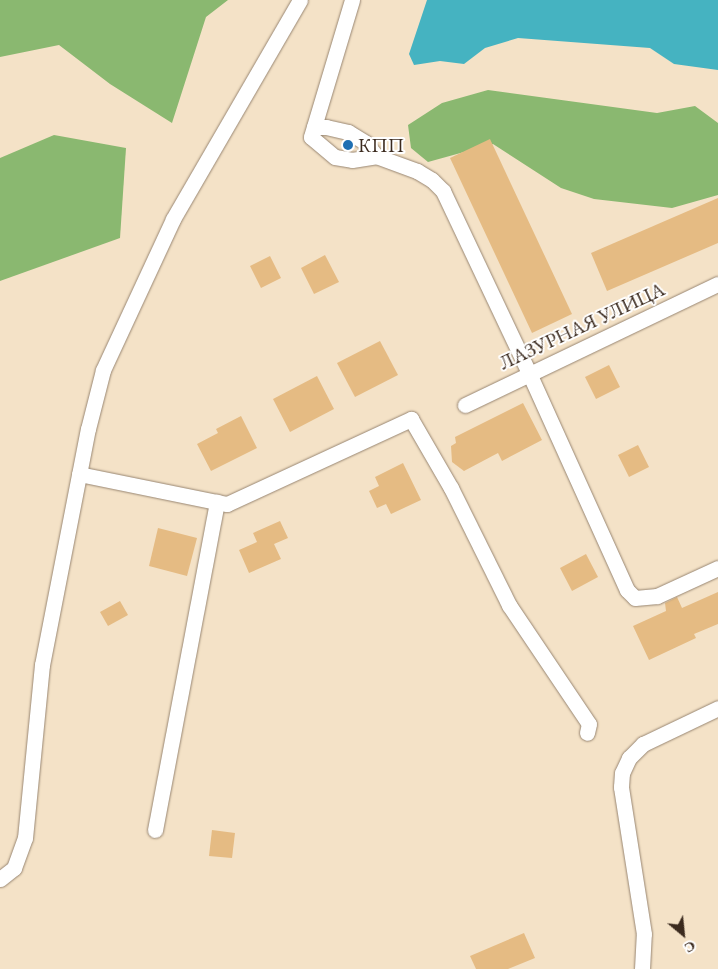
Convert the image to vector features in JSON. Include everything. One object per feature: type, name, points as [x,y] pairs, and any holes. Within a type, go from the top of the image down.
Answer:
[{"type":"street","points":[[0,880],[14,868],[25,838],[42,665],[103,370],[164,236],[300,0]]},
{"type":"street","points":[[313,132],[352,0]]},
{"type":"street","points":[[313,132],[326,127],[348,132],[366,143],[376,156]]},
{"type":"street","points":[[313,132],[335,157],[352,160],[376,156],[416,171],[432,180],[443,191],[529,373],[627,590],[635,598],[657,596],[718,568]]},
{"type":"street","name":"ЛАЗУРНАЯ УЛИЦА","points":[[465,405],[718,284]]},
{"type":"street","points":[[80,474],[227,504],[411,419],[451,488],[509,605],[589,724],[587,733]]},
{"type":"street","points":[[155,830],[217,502]]},
{"type":"street","points":[[642,969],[644,934],[621,779],[624,766],[650,740],[718,708]]},
{"type":"green space","points":[[0,0],[228,0],[206,17],[172,123],[110,84],[59,45],[0,57]]},
{"type":"green space","points":[[488,90],[657,113],[695,106],[718,123],[718,195],[672,208],[594,199],[561,188],[493,144],[428,162],[411,148],[408,125],[442,103]]},
{"type":"green space","points":[[54,135],[126,148],[120,238],[0,281],[0,158]]},
{"type":"water","points":[[427,0],[718,0],[718,70],[674,64],[650,48],[518,38],[485,48],[464,64],[440,61],[414,65],[409,54]]},
{"type":"building","points":[[490,139],[572,314],[532,333],[450,158]]},
{"type":"building","points":[[718,198],[718,243],[607,291],[591,253]]},
{"type":"building","points":[[325,255],[339,282],[314,294],[301,268]]},
{"type":"building","points":[[270,256],[281,278],[261,288],[250,266]]},
{"type":"building","points":[[380,341],[398,375],[355,397],[337,363]]},
{"type":"building","points":[[609,365],[620,387],[596,399],[585,377]]},
{"type":"building","points":[[317,376],[334,409],[290,432],[273,399]]},
{"type":"building","points":[[523,403],[542,440],[502,461],[498,453],[464,471],[452,462],[451,446],[456,443],[455,437]]},
{"type":"building","points":[[241,416],[257,448],[211,471],[197,444],[218,433],[216,429]]},
{"type":"building","points":[[638,445],[649,467],[629,477],[618,455]]},
{"type":"building","points":[[403,463],[421,500],[391,514],[386,504],[377,508],[369,491],[379,486],[375,477]]},
{"type":"building","points":[[280,521],[288,538],[274,544],[281,559],[249,573],[239,550],[257,542],[253,533]]},
{"type":"building","points":[[158,528],[197,538],[187,576],[149,566]]},
{"type":"building","points":[[586,554],[598,577],[572,591],[560,568]]},
{"type":"building","points":[[718,592],[718,624],[694,634],[696,638],[649,660],[633,626],[666,611],[665,603],[677,597],[682,608]]},
{"type":"building","points":[[120,601],[128,615],[108,626],[100,612]]},
{"type":"building","points":[[212,830],[235,833],[232,858],[209,856]]},
{"type":"building","points":[[524,933],[535,958],[508,969],[476,969],[470,956]]},
{"type":"place","name":"КПП","points":[[348,145]]}]
